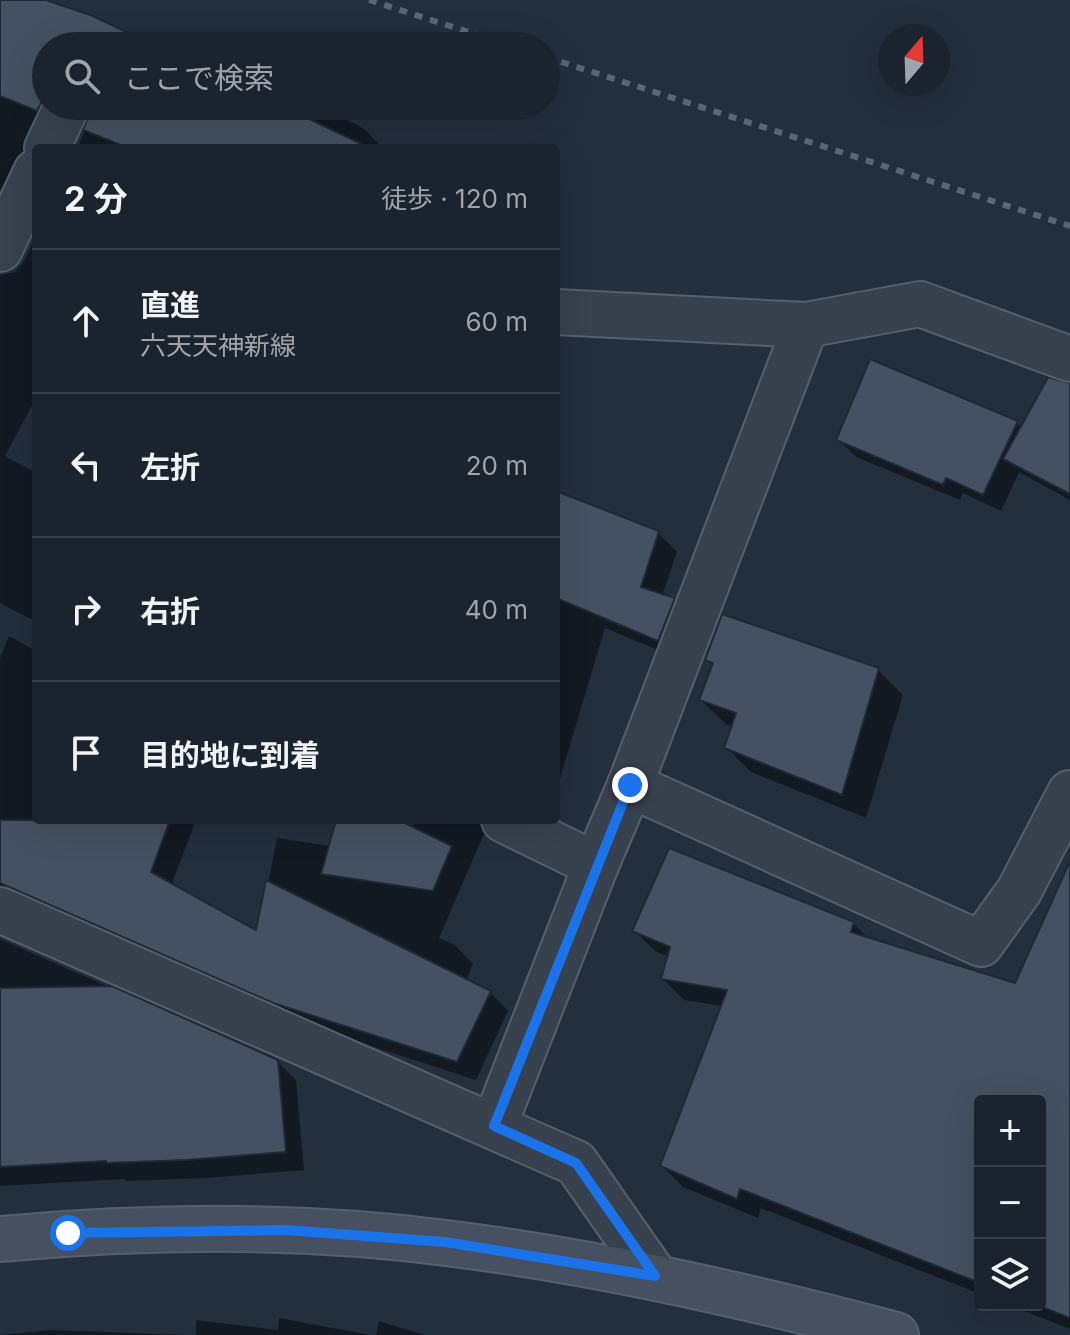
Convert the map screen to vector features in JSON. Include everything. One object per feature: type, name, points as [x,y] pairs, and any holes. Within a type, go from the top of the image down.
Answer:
[{"type":"main road","points":[[0,1239],[68,1233],[286,1230],[445,1242],[655,1276],[896,1335]]},
{"type":"street","points":[[49,144],[60,120]]},
{"type":"street","points":[[0,249],[32,181]]},
{"type":"street","points":[[560,312],[806,325],[920,304],[1070,359]]},
{"type":"street","points":[[494,1126],[630,785],[806,325]]},
{"type":"street","points":[[630,785],[981,944],[1019,891],[1070,793]]},
{"type":"street","points":[[512,824],[596,865]]},
{"type":"street","points":[[0,910],[576,1163],[655,1276]]},
{"type":"building","points":[[0,0],[46,0],[93,16],[127,32],[32,32],[32,109],[0,96]]},
{"type":"building","points":[[87,120],[311,120],[362,144],[118,144],[83,130]]},
{"type":"building","points":[[870,359],[1018,421],[983,495],[946,478],[943,485],[836,440]]},
{"type":"building","points":[[1048,377],[1070,383],[1070,494],[1003,459]]},
{"type":"building","points":[[560,493],[659,531],[641,587],[675,598],[658,641],[560,600]]},
{"type":"building","points":[[722,614],[879,668],[842,795],[724,748],[736,713],[699,700],[713,663],[705,660]]},
{"type":"building","points":[[0,820],[32,820],[32,824],[169,824],[151,872],[256,930],[266,880],[491,991],[457,1062],[273,1003],[0,883]]},
{"type":"building","points":[[335,824],[407,824],[452,846],[433,891],[321,874]]},
{"type":"building","points":[[669,848],[854,922],[851,932],[1015,983],[1070,861],[1070,1318],[1046,1309],[1046,1095],[974,1095],[974,1281],[740,1189],[737,1199],[660,1166],[727,990],[661,979],[670,947],[632,931]]},
{"type":"building","points":[[112,986],[278,1060],[286,1152],[186,1160],[0,1167],[0,988]]},
{"type":"railway","points":[[369,0],[468,32]]},
{"type":"railway","points":[[560,62],[1070,226]]},
{"type":"route","points":[[68,1233],[286,1230],[445,1242],[655,1276],[576,1163],[494,1126],[630,785]]}]
